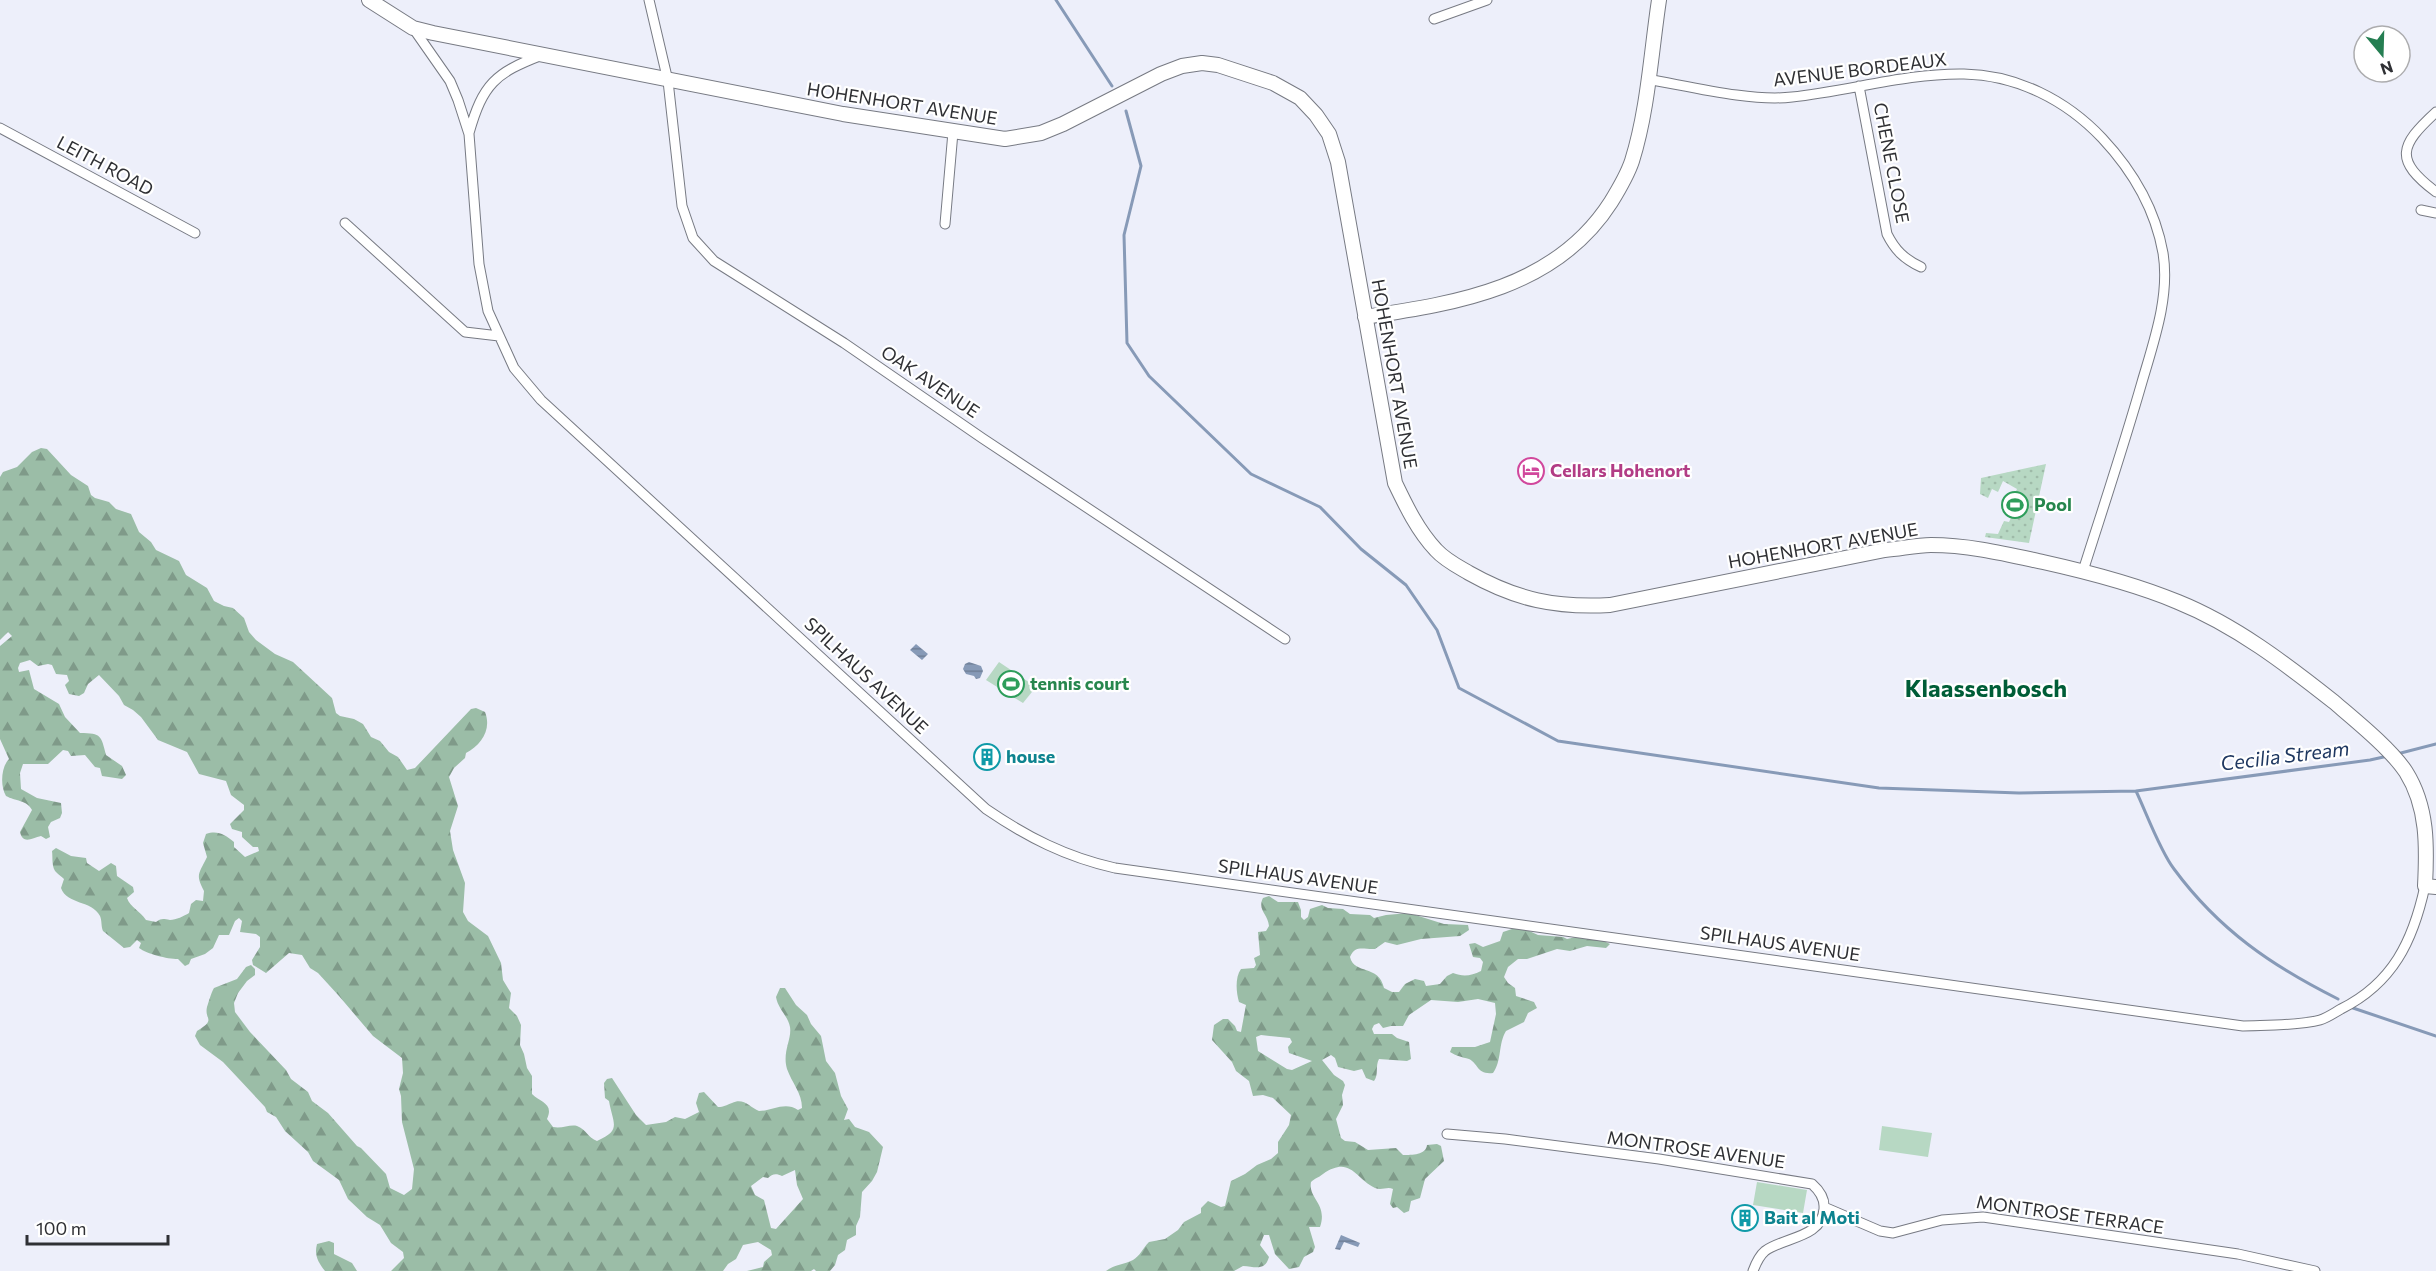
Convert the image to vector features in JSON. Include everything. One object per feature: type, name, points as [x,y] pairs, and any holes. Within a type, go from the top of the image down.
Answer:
[{"type":"street","points":[[369,0],[413,28]]},
{"type":"street","name":"OAK AVENUE","points":[[649,0],[668,81],[682,206],[693,238],[714,261],[844,343],[982,438],[1285,639]]},
{"type":"street","points":[[1434,18],[1487,0]]},
{"type":"street","points":[[1365,317],[1440,305],[1518,281],[1549,265],[1585,235],[1603,216],[1619,190],[1631,163],[1640,129],[1658,0]]},
{"type":"street","name":"HOHENHORT AVENUE","points":[[413,28],[668,81],[843,114],[1005,139],[1041,133],[1084,115],[1161,74],[1182,66],[1202,63],[1218,65],[1273,83],[1300,98],[1329,134],[1338,162],[1395,483],[1409,512],[1434,548],[1446,560],[1518,596],[1549,604],[1577,607],[1610,605],[1886,550],[1930,545],[1981,549],[2083,571],[2179,602],[2234,631],[2300,675],[2353,718],[2405,771],[2423,815],[2427,834],[2430,887]]},
{"type":"street","name":"SPILHAUS AVENUE","points":[[413,28],[450,81],[469,134],[479,264],[488,311],[514,368],[541,400],[986,809],[1023,834],[1068,854],[1099,865],[2242,1026],[2320,1020],[2355,1002],[2385,978],[2407,945],[2430,887]]},
{"type":"street","name":"SPILHAUS AVENUE","points":[[469,134],[478,102],[487,87],[502,74],[542,55]]},
{"type":"street","name":"AVENUE BORDEAUX","points":[[1647,79],[1763,98],[1790,97],[1928,74],[1968,74],[2004,80],[2036,90],[2066,107],[2094,129],[2137,183],[2152,214],[2163,252],[2164,278],[2158,324],[2131,422],[2083,571]]},
{"type":"street","name":"CHENE CLOSE","points":[[1858,86],[1887,234],[1894,248],[1909,261],[1921,267]]},
{"type":"street","points":[[2436,112],[2412,135],[2406,152],[2409,168],[2416,177],[2436,192]]},
{"type":"street","name":"LEITH ROAD","points":[[0,128],[195,233]]},
{"type":"street","points":[[945,224],[953,132]]},
{"type":"street","points":[[2421,210],[2436,213]]},
{"type":"street","points":[[345,223],[465,332],[499,336]]},
{"type":"street","name":"MONTROSE AVENUE","points":[[1446,1134],[1505,1139],[1659,1159],[1806,1182],[1812,1184],[1820,1192],[1824,1207]]},
{"type":"street","points":[[1753,1271],[1757,1260],[1765,1251],[1814,1229],[1822,1218],[1824,1207]]},
{"type":"street","name":"MONTROSE TERRACE","points":[[1824,1207],[1887,1232],[1907,1231],[1942,1220],[1983,1217],[2238,1254],[2315,1271]]},
{"type":"green space","points":[[41,448],[47,449],[71,475],[88,486],[91,495],[109,502],[116,509],[131,514],[139,532],[151,542],[156,550],[179,561],[186,575],[207,588],[214,601],[233,608],[244,618],[249,632],[256,640],[275,654],[293,662],[332,698],[336,713],[363,724],[371,737],[380,741],[389,752],[398,757],[407,770],[415,768],[471,709],[476,708],[485,712],[487,725],[484,736],[466,753],[465,758],[454,768],[449,777],[458,806],[450,831],[453,850],[465,883],[463,912],[468,921],[488,936],[501,963],[503,980],[511,993],[509,1008],[517,1016],[521,1025],[520,1045],[532,1076],[532,1094],[548,1106],[547,1119],[553,1127],[577,1126],[597,1141],[610,1133],[613,1130],[614,1121],[609,1101],[605,1098],[604,1083],[607,1079],[612,1078],[636,1115],[646,1125],[666,1122],[675,1117],[685,1119],[699,1112],[696,1103],[699,1093],[704,1092],[718,1107],[740,1101],[759,1111],[783,1106],[798,1110],[802,1108],[786,1063],[790,1027],[776,997],[780,988],[785,988],[821,1036],[826,1061],[835,1073],[841,1096],[848,1109],[844,1120],[849,1119],[855,1127],[869,1132],[883,1147],[877,1172],[862,1192],[856,1235],[847,1240],[845,1250],[838,1255],[830,1271],[814,1269],[811,1271],[747,1271],[763,1267],[764,1262],[772,1255],[771,1250],[758,1242],[743,1245],[736,1259],[723,1271],[391,1271],[404,1258],[403,1252],[391,1243],[380,1225],[367,1217],[348,1199],[339,1180],[313,1161],[308,1152],[285,1131],[276,1117],[267,1112],[265,1107],[223,1062],[200,1045],[195,1036],[197,1031],[208,1022],[207,1007],[214,988],[237,979],[246,967],[251,965],[255,969],[255,975],[238,993],[234,1003],[235,1012],[250,1032],[286,1070],[291,1079],[308,1092],[312,1101],[328,1113],[386,1174],[390,1188],[404,1195],[412,1189],[414,1169],[402,1122],[399,1089],[403,1073],[402,1058],[373,1036],[318,973],[310,968],[302,955],[289,953],[266,973],[253,965],[252,960],[260,947],[260,937],[256,934],[240,932],[242,921],[239,918],[235,921],[229,935],[219,935],[213,948],[191,959],[185,966],[178,959],[157,956],[139,948],[141,943],[137,940],[130,947],[124,948],[103,931],[101,918],[96,911],[64,893],[61,888],[64,879],[54,868],[52,851],[56,848],[71,856],[86,858],[87,863],[99,871],[111,863],[116,866],[117,876],[133,887],[134,892],[127,898],[146,920],[156,922],[163,919],[170,920],[189,913],[191,904],[196,900],[203,901],[204,891],[199,877],[207,857],[203,843],[206,834],[224,835],[234,842],[234,847],[245,857],[259,851],[258,847],[253,847],[242,837],[242,832],[232,829],[230,824],[244,810],[244,805],[231,795],[226,781],[199,774],[187,752],[158,740],[141,717],[124,705],[119,696],[99,675],[88,684],[84,693],[79,696],[69,694],[65,685],[69,681],[67,675],[56,674],[52,665],[38,666],[30,660],[20,663],[19,672],[29,670],[34,689],[59,704],[65,717],[80,733],[97,735],[106,755],[122,766],[126,775],[122,779],[102,776],[100,768],[95,767],[85,755],[71,756],[68,751],[63,750],[48,764],[23,764],[20,773],[21,789],[37,798],[61,803],[62,813],[60,818],[51,822],[48,827],[50,837],[46,839],[41,836],[26,840],[21,836],[20,832],[32,810],[24,802],[6,796],[2,782],[4,767],[9,759],[0,739],[0,646],[12,636],[8,632],[0,640],[0,477],[3,472],[17,467],[32,452]],"holes":[[[795,1170],[797,1185],[803,1199],[776,1229],[771,1228],[764,1200],[755,1195],[751,1186],[763,1177],[768,1178],[776,1174],[782,1176]]]},
{"type":"green space","points":[[2046,464],[2029,543],[1985,537],[1986,533],[1998,534],[2004,521],[2009,522],[2019,501],[2013,497],[2017,489],[2003,481],[1998,492],[1992,489],[1988,498],[1980,494],[1981,478]]},
{"type":"green space","name":"tennis court","points":[[999,662],[1036,687],[1023,703],[986,680]]},
{"type":"green space","points":[[1269,896],[1278,902],[1298,902],[1301,917],[1304,920],[1308,917],[1310,909],[1322,905],[1328,908],[1343,909],[1350,914],[1370,915],[1374,918],[1409,913],[1444,924],[1468,925],[1469,930],[1460,936],[1421,939],[1397,945],[1385,942],[1375,949],[1355,950],[1350,957],[1352,963],[1372,972],[1384,988],[1392,992],[1399,992],[1405,984],[1415,979],[1424,981],[1426,986],[1440,984],[1453,973],[1467,975],[1481,971],[1483,962],[1480,958],[1473,957],[1469,944],[1475,943],[1483,947],[1500,941],[1503,932],[1512,929],[1525,929],[1538,935],[1567,939],[1589,937],[1610,944],[1606,948],[1587,946],[1570,951],[1557,949],[1527,959],[1518,959],[1508,967],[1504,977],[1515,988],[1516,996],[1534,1002],[1537,1008],[1528,1013],[1524,1022],[1506,1031],[1498,1063],[1493,1073],[1481,1071],[1469,1059],[1450,1052],[1452,1047],[1475,1047],[1490,1042],[1496,1014],[1495,1003],[1478,999],[1458,1002],[1431,1000],[1409,1015],[1403,1026],[1383,1028],[1379,1023],[1374,1025],[1372,1029],[1374,1034],[1392,1034],[1409,1042],[1411,1059],[1407,1061],[1379,1059],[1374,1081],[1366,1078],[1362,1069],[1354,1071],[1338,1067],[1335,1058],[1331,1055],[1322,1060],[1345,1085],[1342,1095],[1343,1105],[1336,1119],[1341,1138],[1345,1141],[1355,1142],[1368,1150],[1396,1148],[1403,1155],[1421,1153],[1427,1145],[1441,1146],[1444,1161],[1425,1179],[1420,1198],[1411,1201],[1409,1211],[1404,1213],[1390,1204],[1393,1189],[1375,1188],[1352,1170],[1340,1167],[1332,1169],[1311,1182],[1312,1193],[1322,1212],[1322,1219],[1320,1227],[1309,1227],[1315,1247],[1313,1252],[1304,1257],[1299,1267],[1289,1269],[1275,1254],[1269,1235],[1264,1235],[1260,1245],[1269,1257],[1265,1264],[1259,1267],[1243,1266],[1234,1271],[1106,1271],[1133,1260],[1149,1242],[1165,1239],[1178,1230],[1184,1222],[1201,1213],[1201,1208],[1208,1201],[1221,1207],[1225,1206],[1231,1181],[1278,1153],[1278,1142],[1289,1125],[1291,1115],[1273,1098],[1263,1095],[1253,1096],[1249,1081],[1236,1071],[1232,1062],[1212,1040],[1214,1025],[1223,1019],[1228,1019],[1237,1031],[1241,1032],[1246,1005],[1239,1002],[1237,980],[1241,969],[1254,968],[1256,965],[1254,958],[1260,955],[1258,932],[1266,931],[1269,926],[1261,906],[1263,898]],"holes":[[[1261,1035],[1290,1038],[1292,1042],[1288,1047],[1289,1053],[1312,1061],[1292,1070],[1258,1051],[1256,1037]]]},
{"type":"green space","points":[[1882,1126],[1932,1133],[1928,1157],[1879,1150]]},
{"type":"green space","points":[[1757,1182],[1807,1190],[1803,1213],[1753,1205]]},
{"type":"green space","points":[[329,1241],[334,1243],[334,1254],[352,1263],[357,1271],[325,1271],[317,1258],[316,1248],[317,1244]]},
{"type":"water","points":[[916,644],[928,654],[922,660],[910,650]]},
{"type":"water","points":[[969,662],[981,666],[983,671],[980,678],[976,679],[966,674],[963,669]]},
{"type":"water","points":[[1341,1235],[1360,1243],[1358,1247],[1344,1242],[1340,1250],[1335,1249]]},
{"type":"waterway","points":[[1056,0],[1112,86]]},
{"type":"waterway","points":[[1126,111],[1141,166],[1124,235],[1127,343],[1149,376],[1251,474],[1320,507],[1361,549],[1406,585],[1437,630],[1459,688],[1558,741],[1879,788],[2019,793],[2136,791],[2158,842],[2169,861],[2191,891],[2209,910],[2248,945],[2291,973],[2338,999]]},
{"type":"waterway","name":"Cecilia Stream","points":[[2397,754],[2436,744]]},
{"type":"waterway","name":"Cecilia Stream","points":[[2136,791],[2388,756]]},
{"type":"waterway","points":[[2353,1008],[2436,1036]]},
{"type":"place","name":"Cellars Hohenort","points":[[1531,471]]},
{"type":"place","name":"Pool","points":[[2015,505]]},
{"type":"place","name":"tennis court","points":[[1011,684]]},
{"type":"place","name":"house","points":[[987,757]]},
{"type":"place","name":"Bait al Moti","points":[[1745,1218]]},
{"type":"district","name":"Klaassenbosch","points":[[1986,689]]}]
